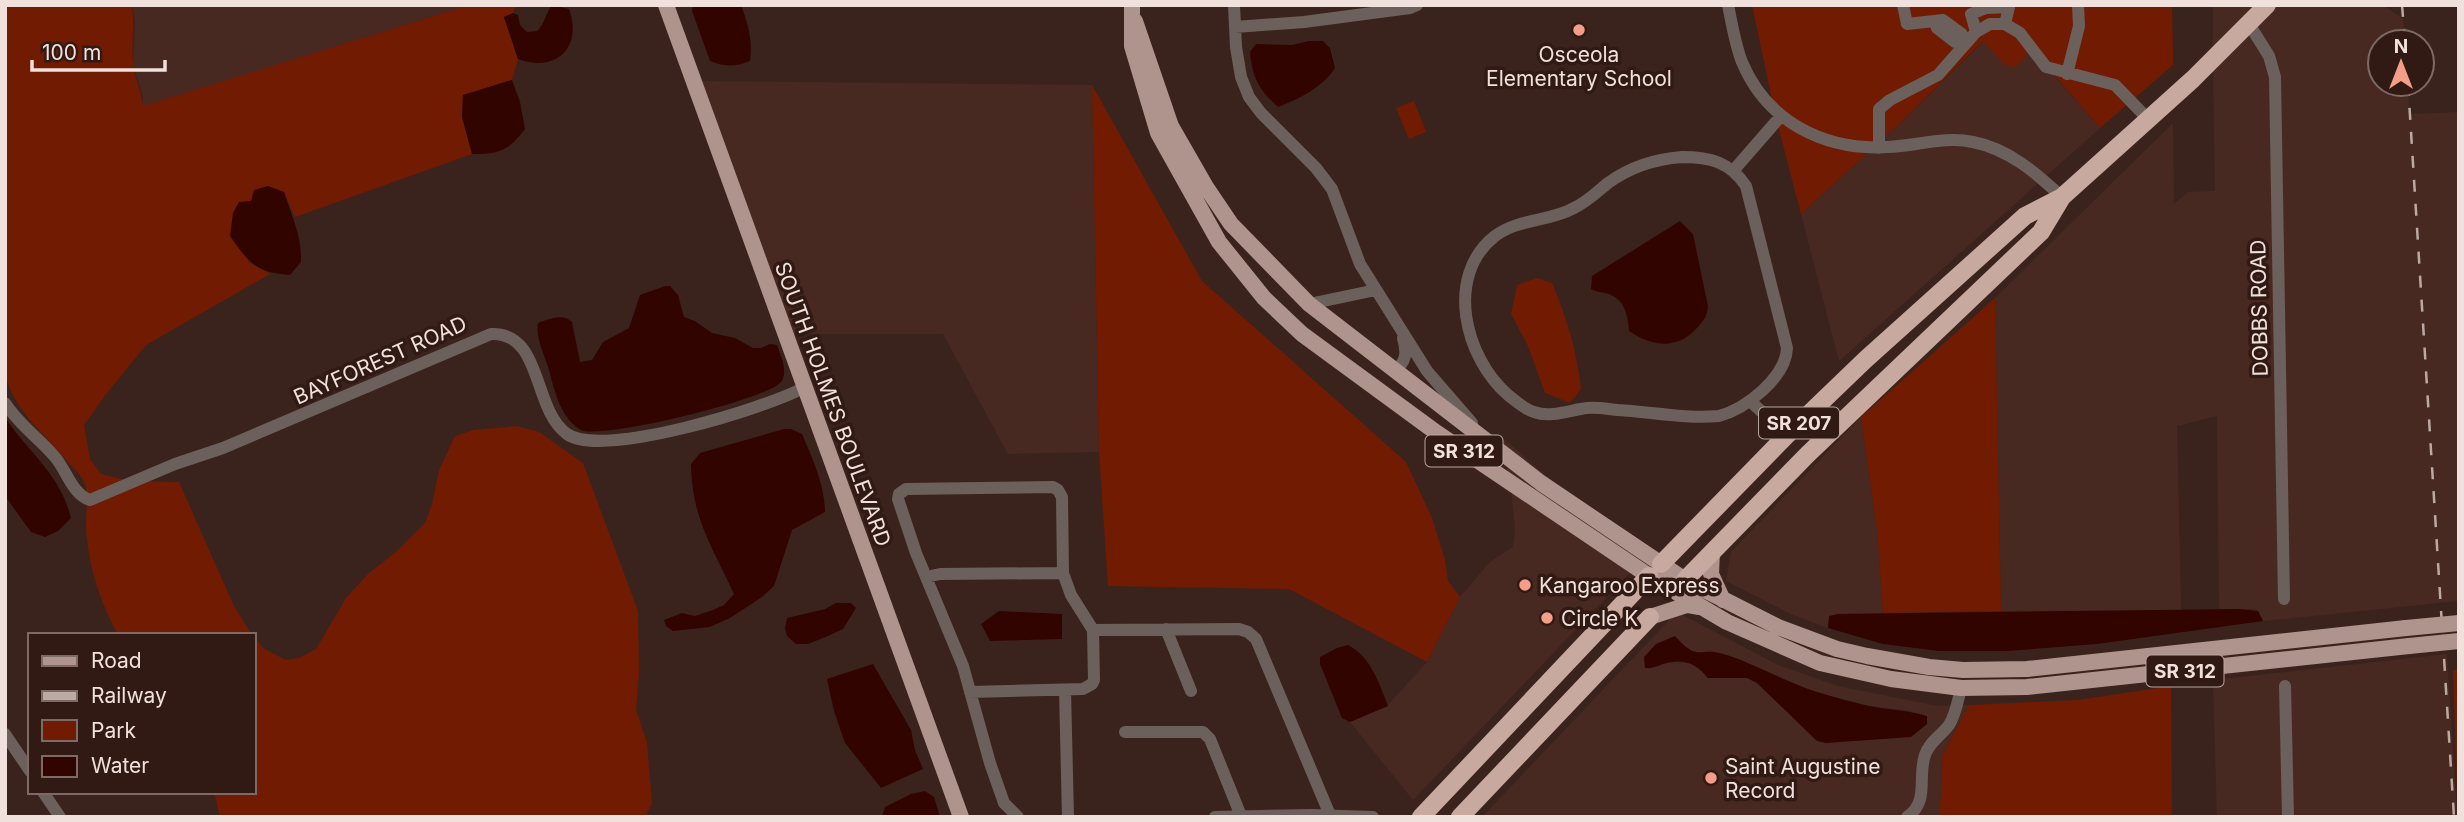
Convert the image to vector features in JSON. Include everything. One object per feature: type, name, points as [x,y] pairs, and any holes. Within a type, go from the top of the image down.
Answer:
[{"type":"highway","name":"SR 207","points":[[1421,817],[1787,435],[1900,328],[2025,216],[2062,197],[2149,120],[2267,5]]},
{"type":"highway","name":"SR 207","points":[[1680,586],[1817,445],[2042,232],[2062,197]]},
{"type":"highway","name":"SR 207","points":[[1460,817],[1650,617]]},
{"type":"main road","name":"SOUTH HOLMES BOULEVARD","points":[[666,5],[961,817]]},
{"type":"main road","name":"SR 312","points":[[1132,11],[1171,126],[1206,187],[1231,223],[1309,304],[1655,570]]},
{"type":"main road","name":"SR 312","points":[[1132,11],[1132,46],[1158,133],[1219,242],[1264,298],[1301,334],[1437,433],[1680,586],[1702,608],[1754,635],[1820,663],[1891,679],[1961,688],[2027,687],[2459,641]]},
{"type":"main road","points":[[1286,318],[1288,311],[1309,304]]},
{"type":"main road","points":[[1712,552],[1711,574],[1723,600]]},
{"type":"main road","name":"SR 312","points":[[1680,586],[1723,600],[1807,639],[1867,656],[1963,670],[2038,668],[2459,622]]},
{"type":"main road","name":"SR 207","points":[[1650,617],[1680,586]]},
{"type":"main road","points":[[1650,617],[1687,605],[1702,608]]},
{"type":"main road","points":[[1961,688],[1968,678],[2032,675],[2038,668]]},
{"type":"street","points":[[1234,5],[1241,77],[1250,97],[1261,113],[1316,168],[1332,189],[1360,264],[1376,290],[1427,371],[1493,446]]},
{"type":"street","points":[[1235,27],[1317,20],[1417,5]]},
{"type":"street","points":[[1728,5],[1743,64],[1780,117],[1825,141],[1857,148],[1879,148],[1947,139],[1986,145],[2023,164],[2062,197]]},
{"type":"street","points":[[1903,5],[1907,24],[1935,21],[1937,28],[1955,42],[1964,42]]},
{"type":"street","points":[[2067,74],[2079,26],[2078,5]]},
{"type":"street","points":[[1976,32],[1971,13],[1986,8],[2009,7],[2005,24]]},
{"type":"street","points":[[1879,148],[1879,109],[1890,100],[1938,75],[1964,42],[1990,24],[2005,24],[2020,33],[2046,68],[2115,85],[2149,120]]},
{"type":"street","name":"DOBBS ROAD","points":[[2249,24],[2261,41],[2273,66],[2275,77],[2284,599]]},
{"type":"street","points":[[1733,170],[1780,117]]},
{"type":"street","points":[[1682,156],[1697,157],[1721,162],[1733,170],[1746,186],[1787,348],[1784,365],[1750,401],[1730,413],[1709,417],[1591,407],[1550,414],[1523,407],[1504,391],[1488,372],[1470,336],[1465,307],[1468,281],[1478,256],[1493,237],[1505,229],[1529,221],[1565,213],[1588,200],[1619,176],[1650,162],[1682,156]]},
{"type":"street","points":[[1309,304],[1376,290]]},
{"type":"street","points":[[1394,371],[1401,366],[1407,352],[1402,330]]},
{"type":"street","name":"BAYFOREST ROAD","points":[[5,404],[26,430],[56,458],[78,492],[90,500],[174,464],[235,443],[491,334],[509,335],[521,345],[558,424],[569,436],[584,441],[618,439],[701,423],[771,403],[805,387]]},
{"type":"street","points":[[1750,401],[1787,435]]},
{"type":"street","points":[[970,692],[1083,689],[1094,680],[1093,630],[1071,595],[1063,573],[1062,497],[1053,487],[906,489],[899,494],[898,499],[926,577],[958,651],[986,751],[1004,803],[1018,817]]},
{"type":"street","points":[[926,577],[940,574],[1063,573]]},
{"type":"street","points":[[1166,629],[1192,691]]},
{"type":"street","points":[[1093,630],[1239,629],[1248,632],[1256,639],[1330,815]]},
{"type":"street","points":[[2285,686],[2288,817]]},
{"type":"street","points":[[1907,817],[1914,812],[1922,798],[1923,765],[1927,750],[1955,714],[1961,688]]},
{"type":"street","points":[[1066,690],[1068,817]]},
{"type":"street","points":[[1125,732],[1203,732],[1210,739],[1241,816]]},
{"type":"street","points":[[5,734],[28,768]]},
{"type":"street","points":[[44,794],[60,817]]},
{"type":"street","points":[[1215,817],[1373,817]]},
{"type":"shaded area","points":[[132,5],[469,5],[143,107],[143,96],[133,66],[135,21]]},
{"type":"shaded area","points":[[2213,5],[2260,5],[2213,52]]},
{"type":"shaded area","points":[[2273,5],[2383,5],[2403,19],[2404,28],[2366,28],[2366,98],[2408,98],[2410,114],[2459,112],[2459,601],[2263,621],[2254,609],[2219,609],[2217,416],[2177,426],[2181,610],[2001,611],[1995,298],[2173,123],[2174,204],[2188,192],[2215,191],[2213,65],[2248,31],[2269,68],[2280,604],[2289,604],[2279,76],[2255,24]]},
{"type":"shaded area","points":[[1984,41],[2029,47],[2100,128],[1839,361],[1801,214]]},
{"type":"shaded area","points":[[698,81],[1092,85],[1099,452],[1008,454],[943,334],[791,334]]},
{"type":"shaded area","points":[[1861,417],[1877,530],[1883,613],[1838,614],[1827,624],[1828,628],[1791,614],[1726,581],[1731,552]]},
{"type":"shaded area","points":[[1500,435],[1641,561],[1413,800],[1350,722],[1388,705],[1427,662],[1460,597],[1490,562],[1513,547],[1515,530],[1511,486]]},
{"type":"shaded area","points":[[1677,612],[1778,665],[1838,686],[1938,706],[1969,705],[1942,756],[1940,817],[1482,817]],"holes":[[[1710,650],[1816,692],[1869,706],[1912,711],[1817,740],[1757,683],[1747,678],[1708,678],[1692,663],[1668,662],[1688,651],[1698,653]]]},
{"type":"shaded area","points":[[2447,654],[2457,817],[2292,817],[2289,680],[2280,681],[2283,817],[2217,817],[2213,680]]},
{"type":"green space","points":[[5,5],[132,5],[133,62],[143,106],[469,5],[516,5],[513,13],[504,17],[518,59],[512,80],[463,95],[462,117],[472,154],[295,217],[284,192],[248,262],[270,274],[146,345],[84,425],[90,459],[101,474],[130,481],[179,482],[233,604],[251,633],[117,633],[105,609],[92,570],[86,528],[87,492],[83,480],[22,410],[5,374]]},
{"type":"green space","points":[[1752,5],[2172,5],[2173,65],[2100,128],[2030,47],[2025,58],[2015,67],[2005,65],[1983,41],[1897,126],[1801,214],[1776,118]]},
{"type":"green space","points":[[1092,85],[1202,281],[1406,462],[1432,518],[1445,560],[1448,581],[1460,597],[1427,662],[1289,589],[1108,586],[1099,452]]},
{"type":"green space","points":[[1414,101],[1426,132],[1409,139],[1396,108]]},
{"type":"green space","points":[[1537,278],[1552,283],[1571,335],[1581,389],[1570,403],[1545,393],[1528,346],[1511,314],[1517,285]]},
{"type":"green space","points":[[1995,298],[2001,611],[1883,613],[1877,530],[1861,417]]},
{"type":"green space","points":[[517,426],[539,432],[583,463],[638,611],[639,671],[636,709],[647,743],[652,803],[645,817],[220,817],[214,794],[256,794],[256,639],[264,649],[286,660],[299,658],[316,649],[346,598],[368,574],[397,551],[425,523],[439,470],[455,436],[473,430]]},
{"type":"green space","points":[[2453,670],[2459,671],[2459,817],[2458,817]]},
{"type":"green space","points":[[2171,686],[2172,817],[1940,817],[1942,756],[1969,705],[2078,700]]},
{"type":"water","points":[[552,5],[569,9],[572,35],[569,46],[555,60],[544,63],[518,59],[504,17],[513,13],[518,15],[520,25],[527,32],[537,31]]},
{"type":"water","points":[[693,5],[741,5],[749,32],[750,61],[730,65],[710,61],[692,11]]},
{"type":"water","points":[[1323,41],[1330,48],[1335,68],[1310,92],[1278,107],[1258,82],[1250,52],[1256,44],[1292,45]]},
{"type":"water","points":[[512,80],[525,129],[503,150],[472,154],[462,117],[463,95]]},
{"type":"water","points":[[268,186],[284,192],[298,235],[301,262],[290,275],[261,269],[242,253],[230,236],[233,213],[239,202],[251,201],[254,190]]},
{"type":"water","points":[[1680,221],[1693,234],[1708,306],[1706,316],[1695,330],[1680,341],[1655,343],[1629,331],[1624,307],[1611,295],[1591,289],[1592,276]]},
{"type":"water","points":[[670,286],[678,295],[684,317],[712,333],[735,338],[753,348],[777,345],[784,367],[782,381],[749,398],[685,416],[619,429],[595,432],[581,430],[568,419],[559,403],[539,340],[538,323],[556,318],[568,319],[572,322],[580,362],[592,360],[603,342],[629,328],[640,295]]},
{"type":"water","points":[[5,417],[51,476],[66,502],[71,518],[58,531],[45,537],[31,532],[5,496]]},
{"type":"water","points":[[784,429],[802,434],[820,482],[825,512],[792,530],[774,586],[762,597],[730,618],[710,627],[673,631],[666,626],[664,620],[682,613],[695,616],[713,610],[724,605],[734,594],[699,517],[691,464],[700,453]]},
{"type":"water","points":[[836,603],[851,603],[856,608],[843,629],[808,644],[796,644],[787,636],[787,618],[825,609]]},
{"type":"water","points":[[2239,609],[2258,611],[2263,621],[2097,644],[2007,651],[1939,651],[1883,644],[1828,628],[1829,616],[1838,614]]},
{"type":"water","points":[[999,611],[1062,614],[1062,639],[990,641],[981,624]]},
{"type":"water","points":[[1675,636],[1694,652],[1727,655],[1836,698],[1927,716],[1927,724],[1911,737],[1826,743],[1817,741],[1757,683],[1747,678],[1708,678],[1700,669],[1680,661],[1645,668],[1644,657],[1656,644]]},
{"type":"water","points":[[1348,645],[1363,656],[1388,706],[1350,722],[1342,718],[1320,664],[1320,657]]},
{"type":"water","points":[[873,664],[911,730],[923,769],[881,788],[845,743],[827,679]]},
{"type":"water","points":[[925,791],[934,797],[940,817],[882,817],[885,807],[911,794]]},
{"type":"railway","points":[[2402,5],[2404,28]]},
{"type":"railway","points":[[2409,98],[2454,817]]},
{"type":"place","name":"Osceola Elementary School","points":[[1579,30]]},
{"type":"place","name":"Kangaroo Express","points":[[1525,585]]},
{"type":"place","name":"Circle K","points":[[1547,618]]},
{"type":"place","name":"Saint Augustine Record","points":[[1711,778]]}]
